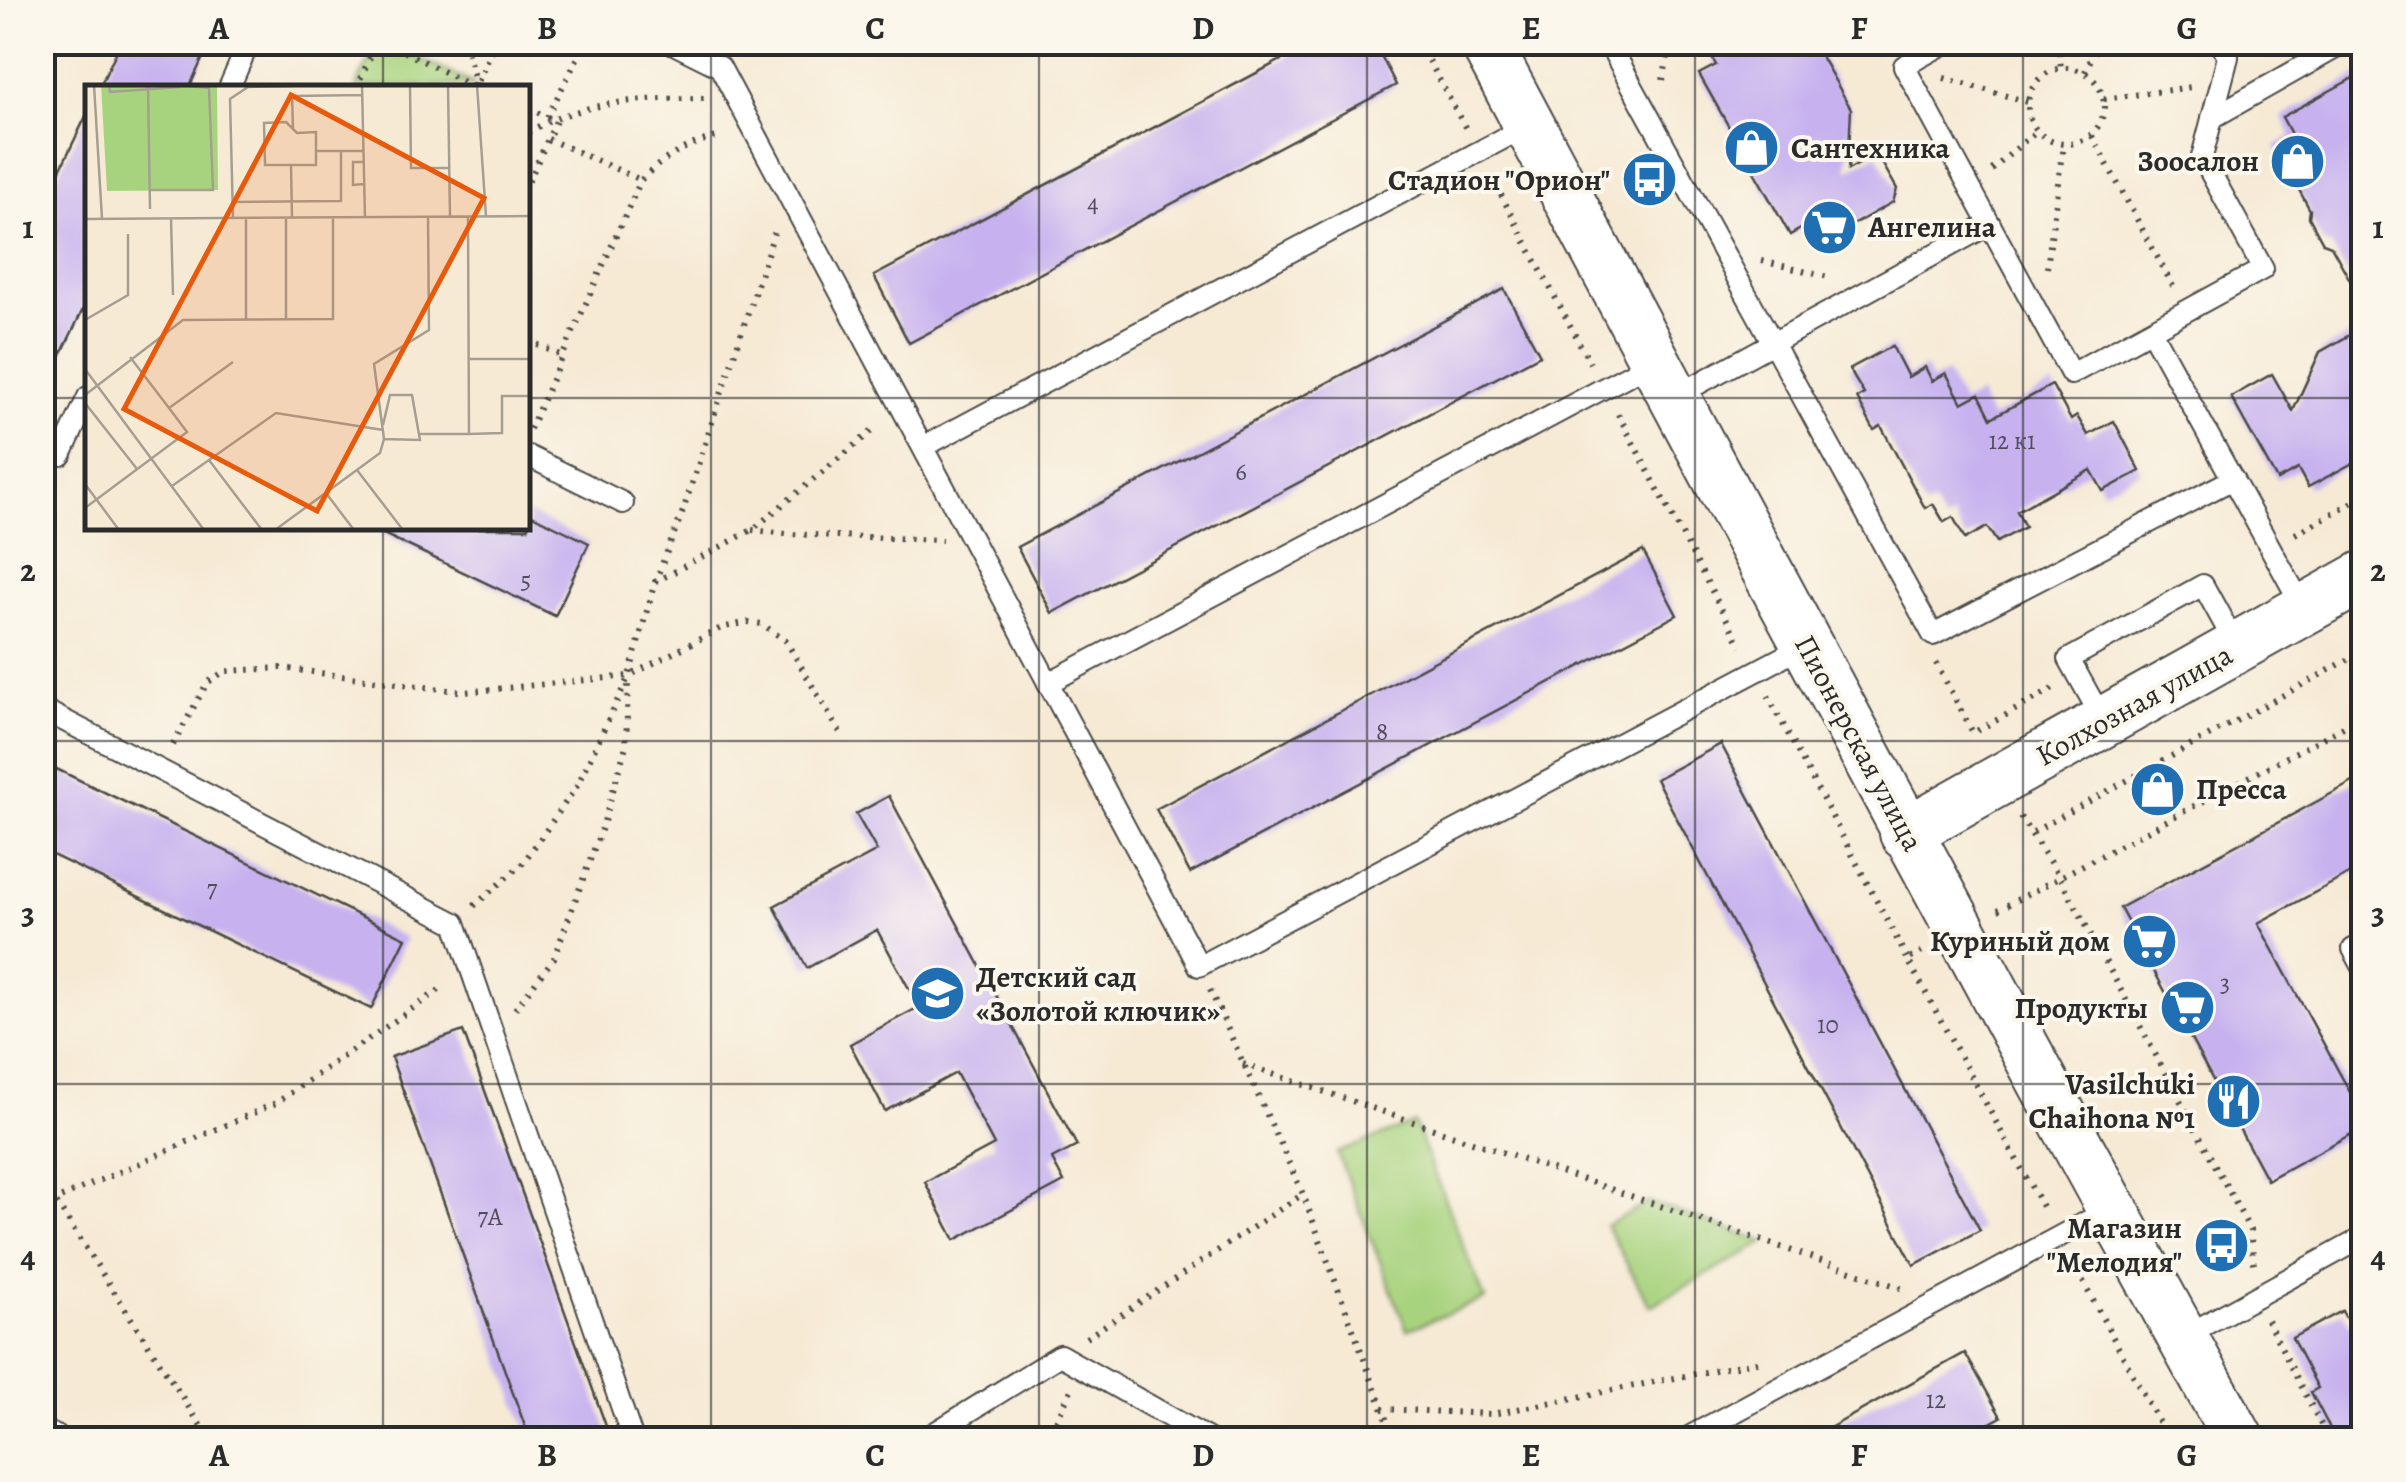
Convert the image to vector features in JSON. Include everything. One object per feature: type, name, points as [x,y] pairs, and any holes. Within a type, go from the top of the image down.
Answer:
[{"type":"street","name":"Пионерская улица","points":[[1486,43],[1906,833],[2239,1440]]},
{"type":"street","name":"Колхозная улица","points":[[1906,833],[2364,576]]},
{"type":"lane","points":[[230,85],[250,42]]},
{"type":"lane","points":[[670,42],[720,67],[1199,966],[1808,644]]},
{"type":"lane","points":[[1608,42],[1933,634],[2232,479]]},
{"type":"lane","points":[[1947,42],[1904,66],[2071,374],[2262,269],[2202,157],[2228,57],[2220,42]]},
{"type":"lane","points":[[2212,118],[2346,42]]},
{"type":"lane","points":[[923,447],[1529,125]]},
{"type":"lane","points":[[1048,684],[1604,388],[1664,379],[1773,343],[1990,224]]},
{"type":"lane","points":[[2151,330],[2304,610]]},
{"type":"lane","points":[[42,446],[61,455],[85,403]]},
{"type":"lane","points":[[530,457],[623,503]]},
{"type":"lane","points":[[2104,722],[2069,659],[2203,584],[2238,647]]},
{"type":"lane","points":[[42,709],[455,922],[634,1440]]},
{"type":"lane","points":[[2364,944],[2353,950],[2364,970]]},
{"type":"lane","points":[[1683,1440],[2112,1208]]},
{"type":"lane","points":[[2183,1337],[2364,1237]]},
{"type":"lane","points":[[923,1440],[1060,1354],[1210,1440]]},
{"type":"lane","points":[[42,1429],[64,1440]]},
{"type":"path","points":[[357,85],[377,42]]},
{"type":"path","points":[[386,42],[473,85]]},
{"type":"path","points":[[465,42],[476,85]]},
{"type":"path","points":[[478,85],[496,42]]},
{"type":"path","points":[[549,118],[586,42]]},
{"type":"path","points":[[1419,42],[2168,1440]]},
{"type":"path","points":[[2058,42],[2061,68]]},
{"type":"path","points":[[2085,72],[2099,42]]},
{"type":"path","points":[[1904,66],[2028,102]]},
{"type":"path","points":[[2061,68],[2085,72],[2098,84],[2105,112],[2092,136],[2063,145],[2036,131],[2029,118],[2028,102],[2033,86],[2046,73],[2061,68]]},
{"type":"path","points":[[2104,99],[2221,83]]},
{"type":"path","points":[[530,131],[549,118],[603,103],[736,98]]},
{"type":"path","points":[[530,109],[556,121],[530,178]]},
{"type":"path","points":[[530,429],[641,180],[662,160],[693,144],[754,131]]},
{"type":"path","points":[[1970,188],[2036,131]]},
{"type":"path","points":[[2092,136],[2177,294]]},
{"type":"path","points":[[548,138],[641,180]]},
{"type":"path","points":[[2041,318],[2063,145]]},
{"type":"path","points":[[455,922],[524,862],[577,786],[629,676],[656,582],[787,193]]},
{"type":"path","points":[[1730,264],[1744,257],[1873,288]]},
{"type":"path","points":[[530,341],[562,356]]},
{"type":"path","points":[[656,582],[752,530],[902,407]]},
{"type":"path","points":[[752,530],[973,541]]},
{"type":"path","points":[[160,768],[207,682],[226,671],[282,668],[464,692],[629,676],[734,623],[762,624],[786,640],[842,736]]},
{"type":"path","points":[[2033,832],[2364,652]]},
{"type":"path","points":[[1973,733],[2078,675]]},
{"type":"path","points":[[494,1036],[554,958],[603,825],[626,746],[629,676]]},
{"type":"path","points":[[1908,960],[2364,716]]},
{"type":"path","points":[[2013,808],[2061,878],[2250,1230],[2258,1296],[2266,1320],[2329,1440]]},
{"type":"path","points":[[1199,966],[1303,1194],[1394,1440]]},
{"type":"path","points":[[42,1206],[276,1103],[471,968]]},
{"type":"path","points":[[1243,1064],[1938,1300]]},
{"type":"path","points":[[42,1174],[56,1202],[210,1440]]},
{"type":"path","points":[[1060,1354],[1303,1194]]},
{"type":"path","points":[[1382,1409],[1492,1414],[1783,1356],[1815,1368]]},
{"type":"path","points":[[1047,1440],[1082,1367]]},
{"type":"green space","points":[[377,43],[386,43],[476,85],[357,85]]},
{"type":"green space","points":[[1414,1123],[1485,1299],[1407,1330],[1337,1153]]},
{"type":"green space","points":[[1649,1202],[1766,1242],[1650,1306],[1606,1226]]},
{"type":"building","points":[[121,42],[210,42],[190,85],[100,85]]},
{"type":"building","points":[[1315,42],[1374,42],[1396,85],[909,343],[874,276]]},
{"type":"building","points":[[1703,42],[1813,42],[1851,109],[1848,170],[1877,154],[1897,189],[1893,202],[1817,245],[1806,226],[1790,235],[1699,74],[1716,65]]},
{"type":"building","points":[[2364,72],[2364,305],[2331,246],[2323,243],[2275,146],[2292,136],[2282,117]]},
{"type":"building","points":[[85,118],[85,305],[42,394],[42,207]]},
{"type":"building","points":[[1504,289],[1540,355],[1052,613],[1017,547]]},
{"type":"building","points":[[2364,327],[2364,457],[2308,487],[2298,469],[2277,480],[2231,397],[2272,374],[2293,411],[2320,352]]},
{"type":"building","points":[[1892,346],[1908,377],[1925,367],[1932,381],[1946,373],[1962,403],[1979,394],[1991,418],[2052,385],[2071,420],[2077,416],[2088,435],[2114,421],[2140,471],[2103,491],[2091,470],[2017,511],[2025,527],[1997,542],[1987,527],[1965,539],[1953,517],[1944,522],[1933,504],[1925,508],[1881,426],[1874,430],[1857,398],[1864,394],[1849,369]]},
{"type":"building","points":[[530,514],[589,543],[555,616],[375,530],[530,530]]},
{"type":"building","points":[[1643,551],[1677,615],[1190,873],[1156,809]]},
{"type":"building","points":[[1721,744],[1980,1230],[1914,1265],[1656,779]]},
{"type":"building","points":[[42,762],[406,938],[371,1009],[42,850]]},
{"type":"building","points":[[2364,776],[2364,866],[2258,923],[2364,1118],[2364,1127],[2267,1180],[2120,908]]},
{"type":"building","points":[[889,796],[1077,1146],[1052,1159],[1064,1182],[955,1240],[925,1182],[994,1145],[956,1073],[885,1111],[850,1044],[919,1007],[877,930],[807,968],[774,906],[877,851],[856,814]]},
{"type":"building","points":[[463,1031],[611,1440],[530,1440],[391,1057]]},
{"type":"building","points":[[2342,1311],[2364,1351],[2364,1440],[2336,1440],[2311,1392],[2318,1388],[2292,1338]]},
{"type":"building","points":[[1965,1353],[2001,1417],[1959,1440],[1808,1440]]},
{"type":"place","name":"Сантехника","points":[[1752,148]]},
{"type":"place","name":"Зоосалон","points":[[2298,161]]},
{"type":"place","name":"Стадион \"Орион\"","points":[[1649,180]]},
{"type":"place","name":"Ангелина","points":[[1829,227]]},
{"type":"place","name":"Пресса","points":[[2157,789]]},
{"type":"place","name":"Куриный дом","points":[[2149,941]]},
{"type":"place","name":"Детский сад «Золотой ключик»","points":[[937,994]]},
{"type":"place","name":"Продукты","points":[[2187,1008]]},
{"type":"place","name":"Vasilchuki Chaihona №1","points":[[2234,1101]]},
{"type":"place","name":"Магазин \"Мелодия\"","points":[[2221,1245]]}]
